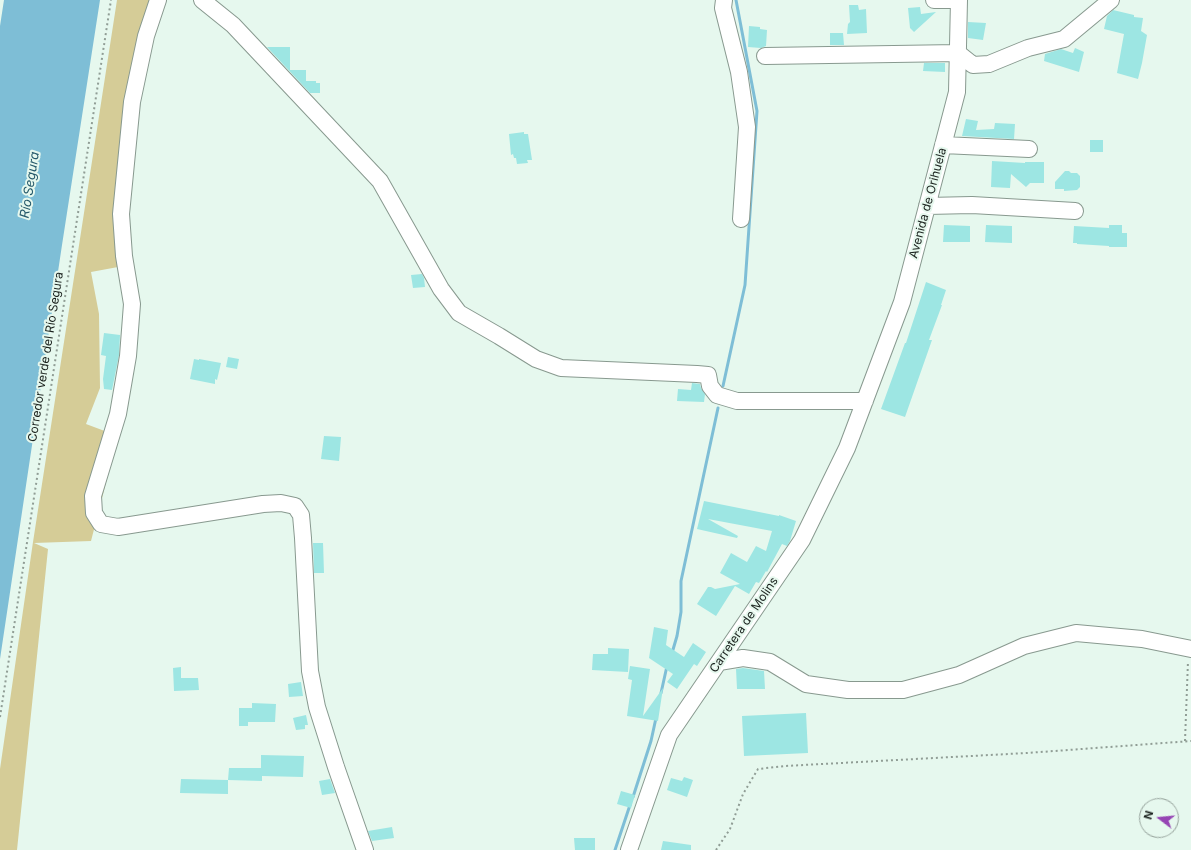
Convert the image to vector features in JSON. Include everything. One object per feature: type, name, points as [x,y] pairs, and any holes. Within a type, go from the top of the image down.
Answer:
[{"type":"street","points":[[158,0],[146,36],[132,102],[121,214],[124,256],[132,304],[128,356],[118,414],[93,496],[94,513],[100,524],[118,527],[263,504],[281,503],[295,506],[301,515],[304,538],[310,671],[318,707],[336,767],[365,850]]},
{"type":"street","points":[[202,0],[233,25],[380,181],[441,289],[459,313],[536,359],[561,368],[708,375],[710,386],[717,395],[737,401],[865,401]]},
{"type":"street","points":[[724,0],[723,8],[739,72],[747,127],[741,219]]},
{"type":"street","points":[[934,0],[959,0]]},
{"type":"street","name":"Avenida de Orihuela","points":[[865,401],[902,302],[957,92],[959,0]]},
{"type":"street","points":[[765,56],[958,53],[973,65],[990,64],[1028,48],[1064,39],[1111,0]]},
{"type":"street","points":[[943,145],[1028,149]]},
{"type":"street","points":[[927,206],[972,205],[1075,211]]},
{"type":"street","name":"Carretera de Molins","points":[[629,850],[669,735],[802,540],[847,448],[865,401]]},
{"type":"street","points":[[719,662],[743,658],[770,662],[806,684],[848,690],[903,690],[959,675],[1024,646],[1076,633],[1142,639],[1190,649]]},
{"type":"path","name":"Corredor verde del Río Segura","points":[[0,717],[111,0]]},
{"type":"path","points":[[1185,741],[1190,649]]},
{"type":"path","points":[[716,850],[730,829],[743,794],[758,769],[1027,753],[1191,741]]},
{"type":"shaded area","points":[[117,0],[152,0],[116,245],[118,267],[91,272],[99,314],[100,388],[86,424],[118,436],[91,541],[34,543],[48,549],[17,850],[0,850],[0,769],[33,542]]},
{"type":"water","name":"Río Segura","points":[[4,0],[100,0],[0,659],[0,26]]},
{"type":"building","points":[[849,5],[858,5],[859,10],[866,9],[867,33],[847,34],[848,24],[850,22]]},
{"type":"building","points":[[920,7],[921,14],[936,12],[914,32],[910,28],[908,8]]},
{"type":"building","points":[[1113,10],[1134,15],[1134,17],[1143,18],[1141,31],[1147,35],[1138,79],[1117,73],[1124,34],[1104,29],[1107,16]]},
{"type":"building","points":[[968,22],[986,23],[983,40],[968,38]]},
{"type":"building","points":[[749,26],[760,27],[760,29],[767,30],[766,46],[761,48],[748,47]]},
{"type":"building","points":[[830,33],[843,33],[844,45],[830,45]]},
{"type":"building","points":[[267,47],[290,47],[290,70],[306,70],[306,81],[316,81],[316,83],[320,83],[320,93],[310,93]]},
{"type":"building","points":[[1075,48],[1084,52],[1079,72],[1044,61],[1045,54],[1061,49],[1073,53]]},
{"type":"building","points":[[924,63],[945,63],[945,72],[923,71]]},
{"type":"building","points":[[966,119],[978,121],[976,130],[994,129],[995,123],[1015,124],[1014,139],[962,136]]},
{"type":"building","points":[[524,132],[524,134],[528,134],[532,160],[527,160],[528,163],[517,164],[516,158],[514,158],[513,154],[511,155],[509,134]]},
{"type":"building","points":[[1090,140],[1103,140],[1103,152],[1090,152]]},
{"type":"building","points":[[992,161],[1025,163],[1044,162],[1044,183],[1030,183],[1026,187],[1011,174],[1010,188],[991,187]]},
{"type":"building","points":[[1065,171],[1077,173],[1080,176],[1080,187],[1077,190],[1064,191],[1064,189],[1055,189],[1055,182]]},
{"type":"building","points":[[944,225],[970,226],[970,242],[943,242]]},
{"type":"building","points":[[986,225],[1012,226],[1012,243],[985,242]]},
{"type":"building","points":[[1109,225],[1122,225],[1122,233],[1127,233],[1127,247],[1109,247],[1073,243],[1074,226],[1109,228]]},
{"type":"building","points":[[422,274],[425,287],[413,288],[411,275]]},
{"type":"building","points":[[926,282],[946,290],[929,340],[932,340],[905,417],[881,409],[906,343]]},
{"type":"building","points":[[104,333],[120,335],[119,355],[112,390],[104,389],[103,379],[106,356],[101,355]]},
{"type":"building","points":[[228,357],[239,359],[237,369],[226,367]]},
{"type":"building","points":[[194,359],[221,363],[217,380],[215,379],[215,384],[190,379]]},
{"type":"building","points":[[692,383],[700,384],[705,394],[704,402],[677,401],[678,389],[691,390]]},
{"type":"building","points":[[324,436],[341,437],[339,461],[321,459]]},
{"type":"building","points":[[704,501],[779,515],[796,521],[790,541],[787,546],[782,544],[767,572],[766,571],[759,583],[756,582],[749,594],[735,586],[716,616],[697,604],[708,587],[715,589],[740,584],[720,573],[731,553],[747,562],[756,546],[766,551],[772,531],[708,519],[738,536],[737,538],[697,529]]},
{"type":"building","points":[[313,543],[323,543],[324,573],[314,573]]},
{"type":"building","points":[[654,627],[668,630],[666,645],[684,657],[693,643],[706,652],[697,666],[694,664],[677,689],[667,682],[673,674],[649,658]]},
{"type":"building","points":[[608,648],[629,649],[628,672],[592,670],[593,654],[608,654]]},
{"type":"building","points":[[630,666],[650,669],[643,716],[663,688],[658,721],[627,716],[632,680],[628,679]]},
{"type":"building","points":[[181,667],[181,678],[198,678],[199,690],[174,691],[173,668]]},
{"type":"building","points":[[743,668],[764,671],[765,689],[737,689],[736,669]]},
{"type":"building","points":[[301,682],[303,696],[289,697],[288,684]]},
{"type":"building","points":[[252,703],[276,704],[275,722],[248,722],[248,726],[239,726],[239,708],[252,708]]},
{"type":"building","points":[[806,713],[808,753],[744,756],[742,716]]},
{"type":"building","points":[[306,715],[308,725],[305,725],[305,729],[296,730],[293,718]]},
{"type":"building","points":[[261,755],[304,756],[303,777],[262,776],[262,781],[228,780],[229,768],[261,768]]},
{"type":"building","points":[[684,777],[693,780],[687,797],[667,790],[671,778],[682,781]]},
{"type":"building","points":[[181,779],[228,780],[228,794],[180,793]]},
{"type":"building","points":[[330,779],[335,793],[322,795],[319,781]]},
{"type":"building","points":[[621,791],[635,795],[631,808],[617,804]]},
{"type":"building","points":[[392,827],[394,838],[372,841],[368,831]]},
{"type":"building","points":[[574,838],[595,838],[595,850],[575,850]]},
{"type":"building","points":[[663,841],[691,845],[691,850],[661,850]]},
{"type":"waterway","points":[[723,386],[745,285],[757,111],[736,0]]},
{"type":"waterway","points":[[672,653],[677,636],[681,612],[681,581],[718,408]]},
{"type":"waterway","points":[[661,693],[667,666]]},
{"type":"waterway","points":[[633,797],[651,741],[656,718]]},
{"type":"waterway","points":[[615,850],[630,805]]}]
